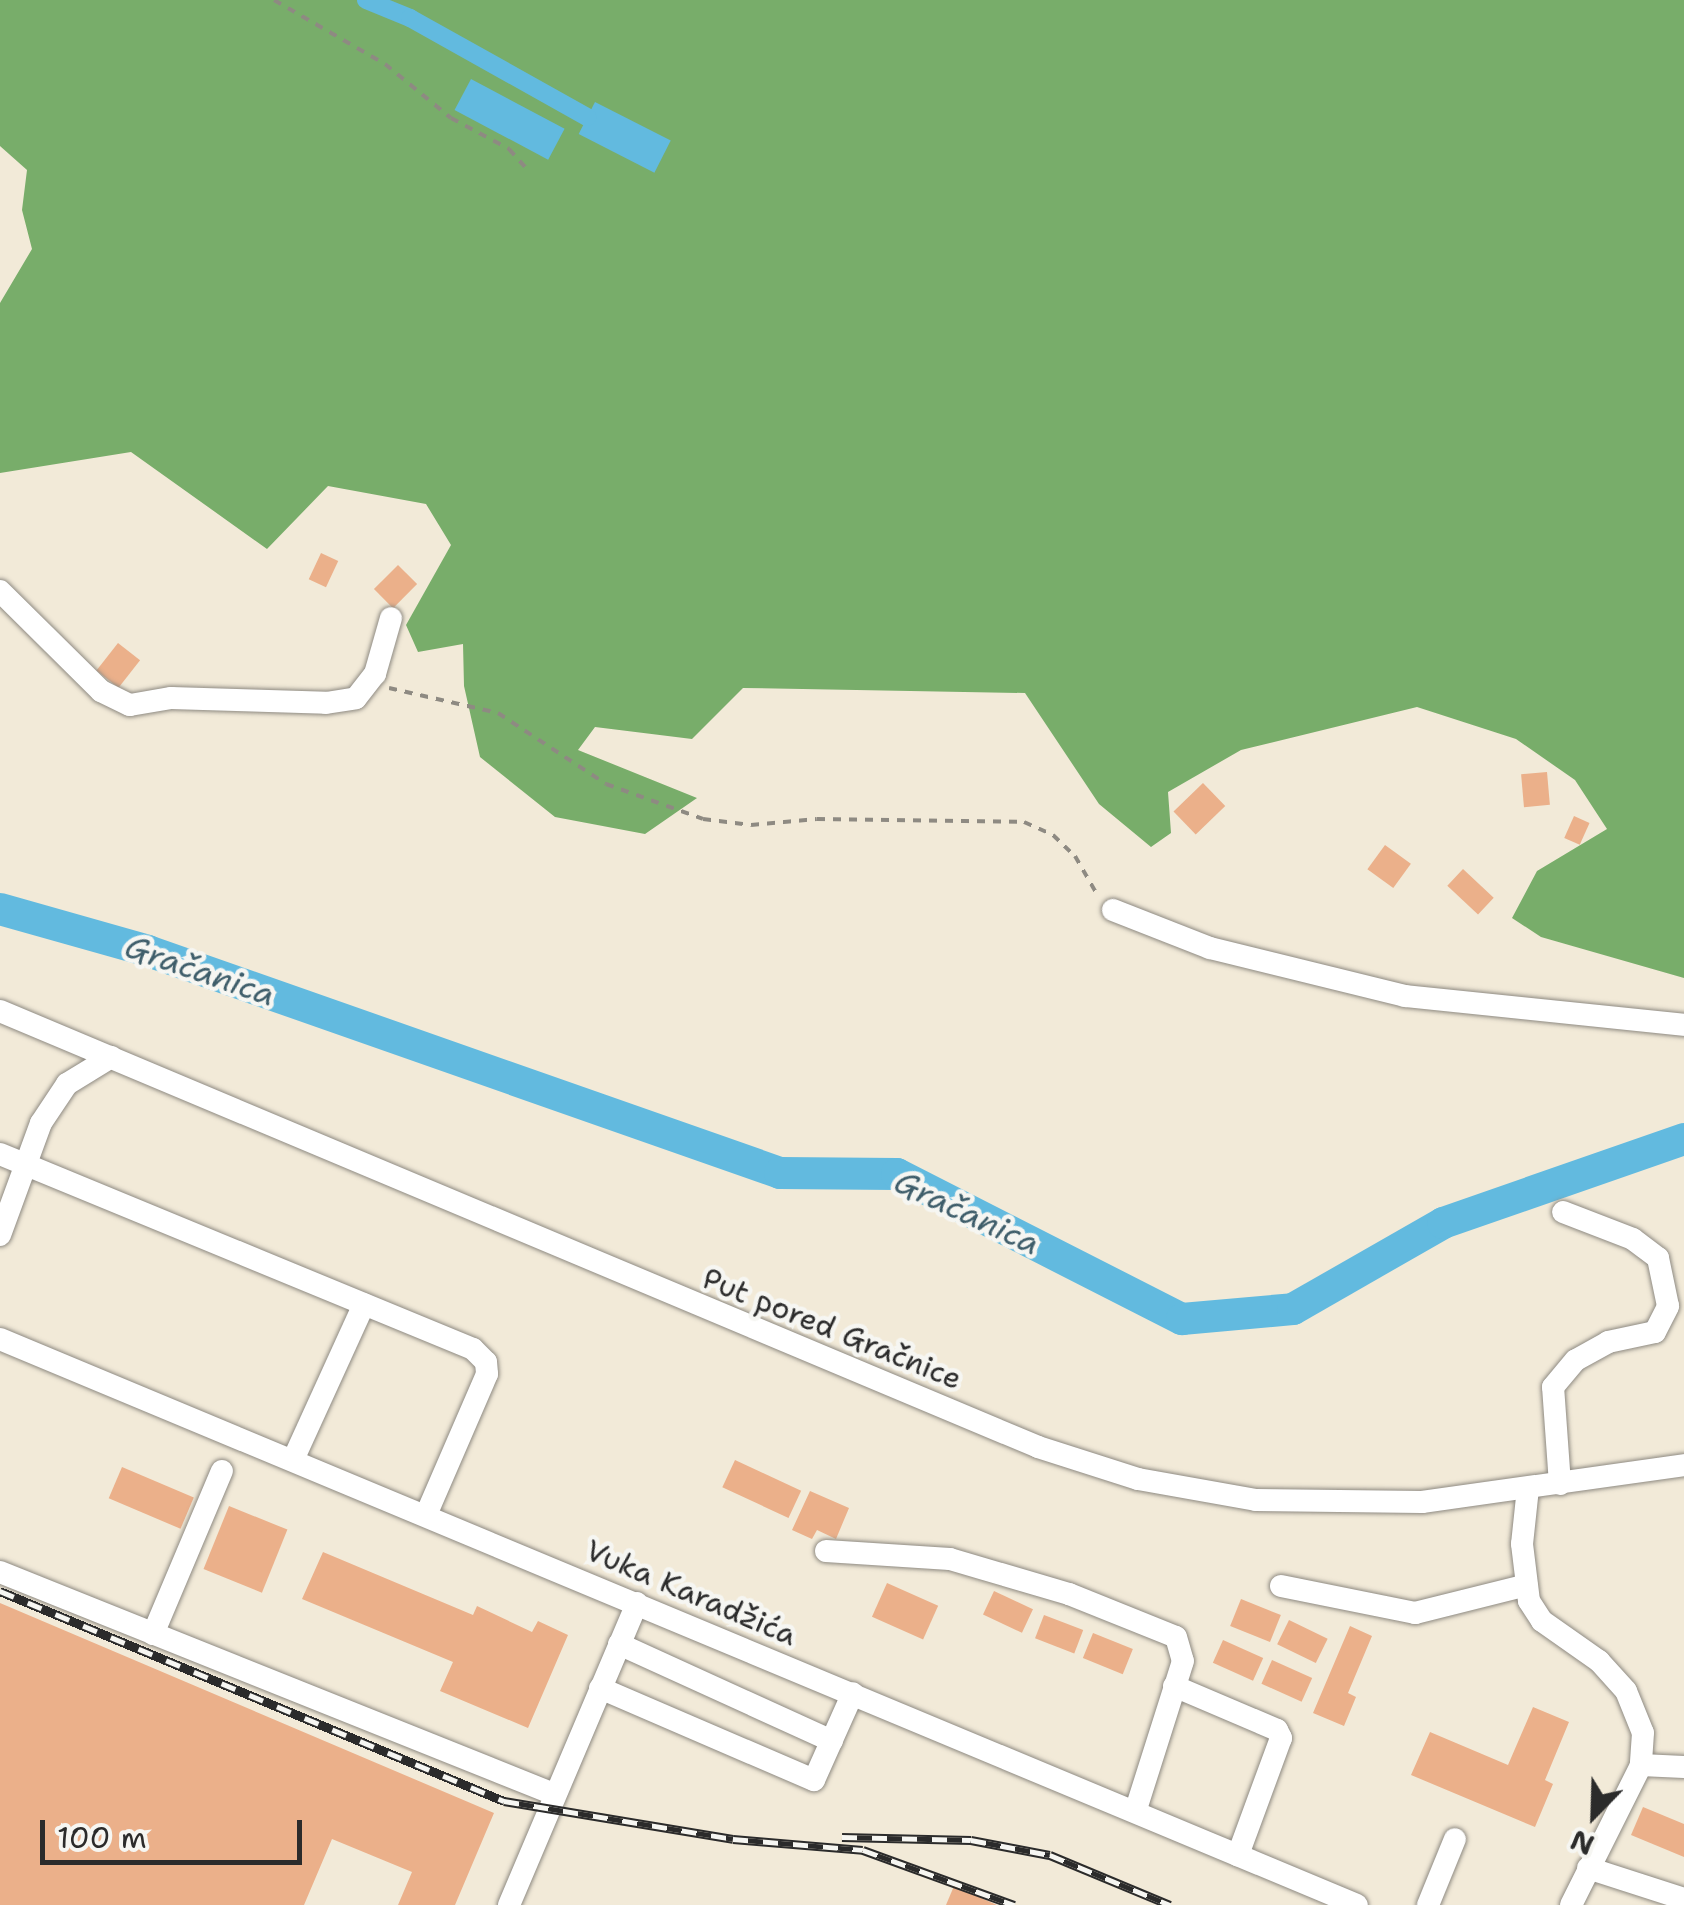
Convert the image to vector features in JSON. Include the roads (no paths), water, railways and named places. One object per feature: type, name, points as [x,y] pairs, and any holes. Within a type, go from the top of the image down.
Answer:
[{"type":"street","points":[[0,592],[101,692],[130,705],[171,698],[326,703],[356,698],[368,688],[392,618]]},
{"type":"street","points":[[1112,910],[1210,948],[1405,996],[1684,1026]]},
{"type":"street","name":"Put pored Gračnice","points":[[0,1011],[1038,1447],[1138,1479],[1256,1500],[1422,1502],[1684,1466]]},
{"type":"street","points":[[0,1235],[41,1123],[67,1084],[112,1056]]},
{"type":"street","points":[[0,1154],[26,1170],[473,1349],[486,1362],[482,1389],[426,1515]]},
{"type":"street","points":[[1560,1484],[1553,1386],[1576,1360],[1608,1342],[1655,1332],[1676,1308],[1658,1258],[1633,1239],[1563,1212]]},
{"type":"street","points":[[293,1460],[364,1304]]},
{"type":"street","name":"Vuka Karadžića","points":[[0,1339],[1357,1905]]},
{"type":"street","points":[[153,1634],[222,1471]]},
{"type":"street","points":[[1528,1488],[1522,1544],[1527,1585],[1542,1621],[1599,1660],[1626,1691],[1644,1733],[1641,1764],[1570,1905]]},
{"type":"street","points":[[826,1552],[950,1559],[1166,1630],[1176,1637],[1184,1661],[1134,1812]]},
{"type":"street","points":[[0,1572],[554,1794]]},
{"type":"street","points":[[1281,1586],[1416,1614],[1527,1585]]},
{"type":"street","points":[[509,1905],[637,1603]]},
{"type":"street","points":[[619,1644],[832,1741]]},
{"type":"street","points":[[1174,1686],[1277,1730],[1280,1738],[1238,1855]]},
{"type":"street","points":[[600,1688],[814,1780],[853,1693]]},
{"type":"street","points":[[1641,1764],[1684,1768]]},
{"type":"street","points":[[1428,1905],[1454,1839]]},
{"type":"street","points":[[1588,1868],[1684,1899]]},
{"type":"water","points":[[471,79],[565,129],[548,160],[455,110]]},
{"type":"water","points":[[595,102],[671,141],[654,173],[579,134]]},
{"type":"waterway","points":[[366,0],[410,18],[587,117]]},
{"type":"waterway","name":"Gračanica","points":[[0,909],[148,951],[780,1173],[897,1174],[1182,1319],[1293,1309],[1443,1223],[1684,1139]]},
{"type":"railway","points":[[0,1591],[504,1801],[733,1839],[863,1850],[1014,1905]]},
{"type":"railway","points":[[842,1837],[971,1840],[1050,1855],[1170,1905]]}]
